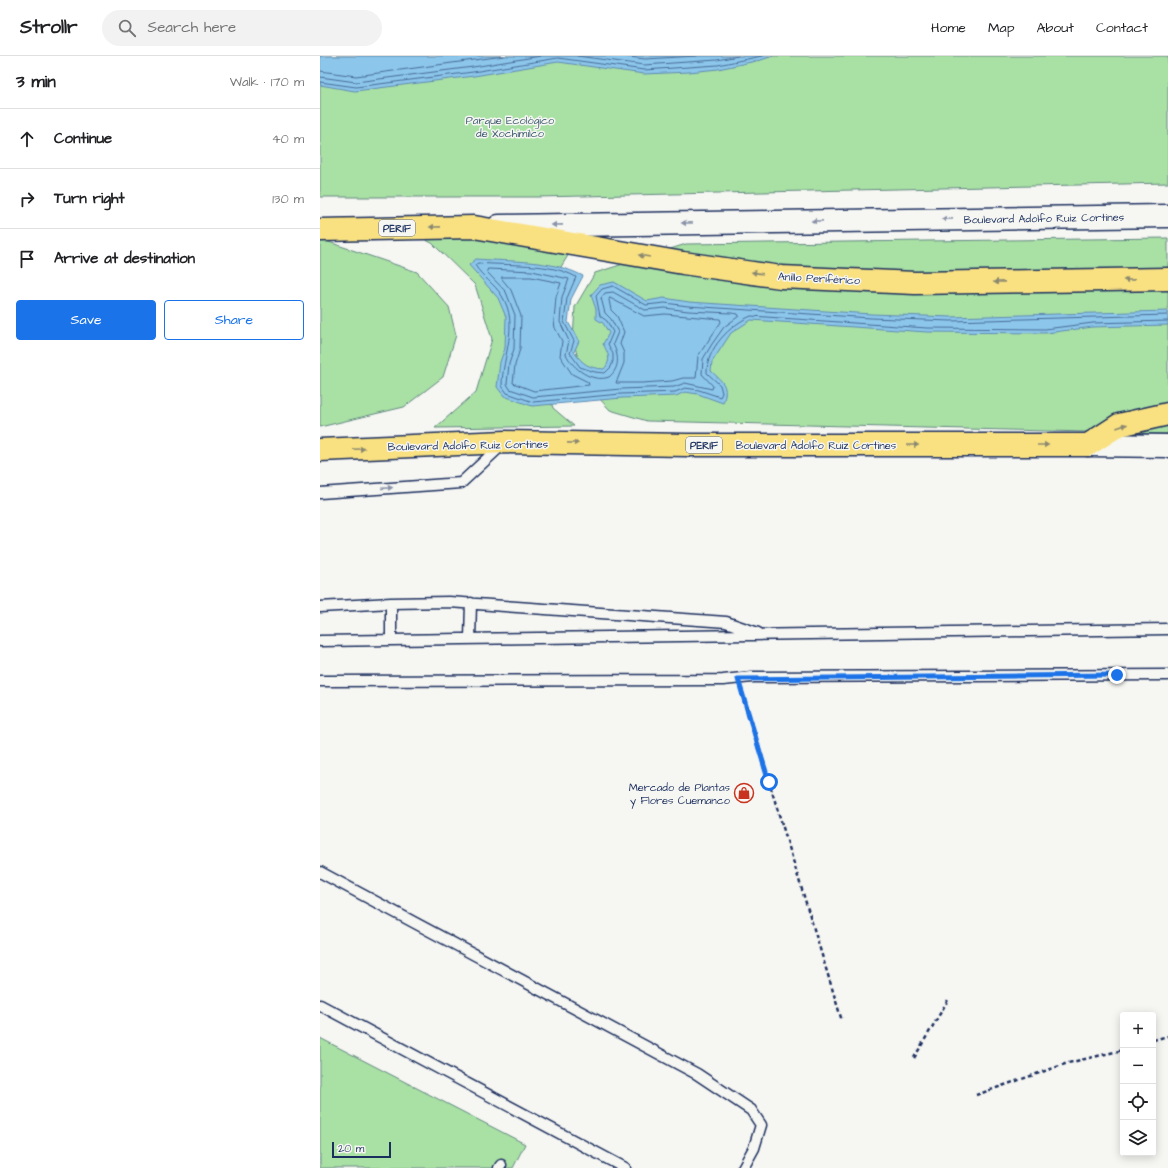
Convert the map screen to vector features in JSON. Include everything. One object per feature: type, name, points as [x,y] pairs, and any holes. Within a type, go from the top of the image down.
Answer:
[{"type":"highway","name":"Boulevard Adolfo Ruiz Cortines","points":[[320,230],[474,226]]},
{"type":"highway","name":"Anillo Periférico","points":[[474,226],[683,263],[781,276],[915,283],[1168,280]]},
{"type":"highway","points":[[1088,445],[1119,425],[1168,414]]},
{"type":"highway","name":"Boulevard Adolfo Ruiz Cortines","points":[[320,450],[505,442],[687,445],[1088,445]]},
{"type":"main road","name":"Boulevard Adolfo Ruiz Cortines","points":[[474,226],[1168,216]]},
{"type":"main road","name":"Boulevard Adolfo Ruiz Cortines","points":[[1088,445],[1168,446]]},
{"type":"lane","points":[[320,493],[461,483],[505,442]]},
{"type":"lane","points":[[391,603],[391,640]]},
{"type":"lane","points":[[320,607],[391,603],[471,603],[726,622],[764,635]]},
{"type":"lane","points":[[470,639],[471,603]]},
{"type":"lane","points":[[320,641],[1168,629]]},
{"type":"lane","points":[[320,681],[723,680],[1168,675]]},
{"type":"lane","points":[[320,872],[697,1074],[751,1110],[761,1126],[754,1148],[743,1168]]},
{"type":"lane","points":[[320,1005],[625,1168]]},
{"type":"path","points":[[738,679],[842,1021]]},
{"type":"path","points":[[914,1058],[948,1000]]},
{"type":"path","points":[[1156,1039],[1168,1036]]},
{"type":"path","points":[[976,1095],[1068,1063],[1120,1051]]},
{"type":"green space","name":"Parque Ecológico de Xochimilco","points":[[320,56],[1168,56],[1168,183],[538,197],[320,197]]},
{"type":"green space","points":[[615,225],[574,246],[539,302],[536,358],[553,408],[574,426],[435,428],[476,392],[492,339],[475,285],[432,243],[403,229]]},
{"type":"green space","points":[[1168,238],[1168,434],[647,421],[610,410],[584,382],[573,339],[575,307],[595,273],[686,244]]},
{"type":"green space","points":[[320,239],[417,272],[449,307],[456,335],[443,377],[404,407],[320,427]]},
{"type":"green space","points":[[320,1038],[525,1144],[513,1168],[320,1168]]},
{"type":"water","points":[[320,56],[773,56],[718,69],[644,74],[558,62],[474,76],[355,91],[320,85]]},
{"type":"water","points":[[476,259],[545,264],[583,276],[571,299],[568,322],[579,341],[574,352],[586,365],[604,369],[609,360],[608,353],[603,344],[609,333],[603,323],[596,319],[596,309],[591,295],[600,285],[614,282],[647,301],[664,298],[689,302],[871,314],[951,317],[1168,311],[1168,325],[1093,327],[1046,333],[927,332],[751,320],[731,333],[712,362],[711,371],[722,381],[725,388],[723,403],[698,394],[685,392],[676,396],[622,398],[532,406],[504,396],[497,387],[500,362],[505,348],[506,317],[498,298],[469,265]]},
{"type":"place","name":"Mercado de Plantas y Flores Cuemanco","points":[[744,793]]},
{"type":"route","points":[[769,782],[738,679],[752,677],[1117,675]]}]
